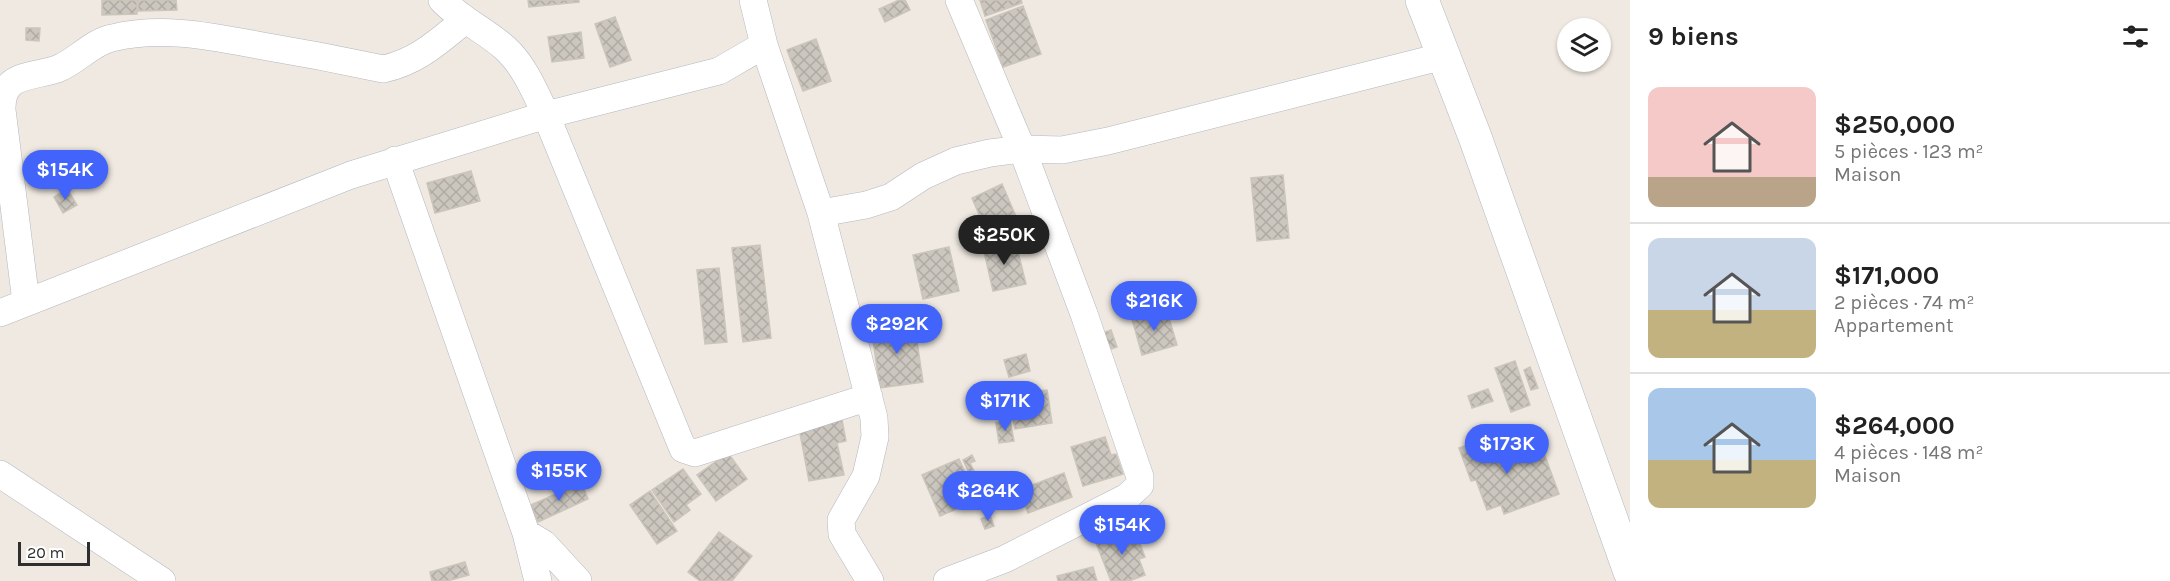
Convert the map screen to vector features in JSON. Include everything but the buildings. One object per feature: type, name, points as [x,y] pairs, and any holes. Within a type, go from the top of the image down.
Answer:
[{"type":"street","points":[[442,0],[465,20],[504,46],[514,57],[546,115],[683,449],[695,453],[869,397]]},
{"type":"street","points":[[753,0],[764,45],[821,213],[874,418],[873,453],[866,476],[841,520],[843,534],[870,581]]},
{"type":"street","points":[[946,581],[1005,559],[1127,497],[1140,485],[1138,468],[1022,149],[959,0]]},
{"type":"street","points":[[1422,0],[1630,572]]},
{"type":"street","points":[[26,302],[2,110],[2,96],[8,84],[59,68],[109,38],[146,31],[201,34],[383,69],[402,65],[423,54],[465,20]]},
{"type":"street","points":[[0,313],[298,195],[395,160],[546,115],[719,71],[764,45]]},
{"type":"street","points":[[821,213],[866,205],[891,197],[923,176],[956,161],[1022,149],[1062,150],[1108,141],[1444,56]]},
{"type":"street","points":[[395,160],[526,533],[538,581]]},
{"type":"street","points":[[0,474],[162,581]]},
{"type":"street","points":[[526,533],[544,544],[578,581]]}]
